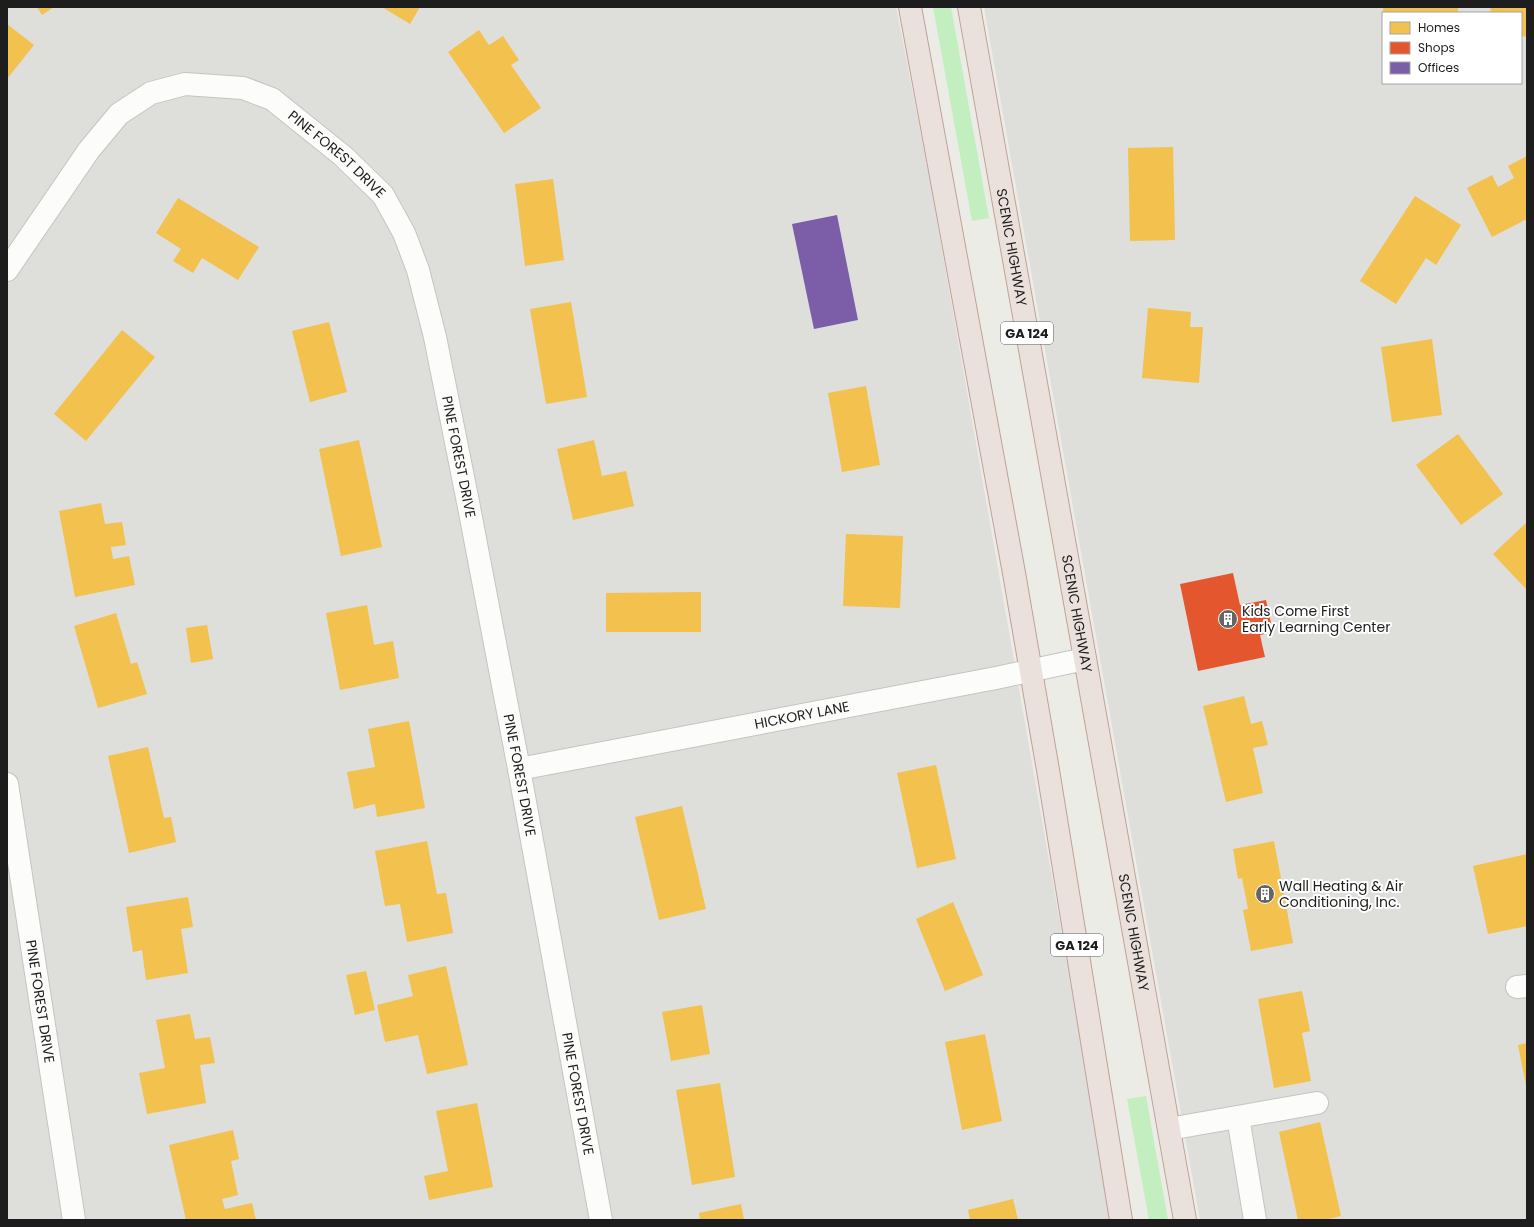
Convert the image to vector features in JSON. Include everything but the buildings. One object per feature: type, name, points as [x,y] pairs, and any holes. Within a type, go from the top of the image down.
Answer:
[{"type":"highway","name":"GA 124","points":[[910,7],[1031,670],[1121,1220]]},
{"type":"highway","name":"SCENIC HIGHWAY","points":[[969,7],[1185,1220]]},
{"type":"street","name":"PINE FOREST DRIVE","points":[[7,270],[89,150],[119,114],[151,93],[185,84],[243,88],[272,99],[343,156],[383,195],[404,233],[418,270],[435,337],[519,769],[601,1220]]},
{"type":"street","name":"HICKORY LANE","points":[[519,769],[1085,659]]},
{"type":"street","name":"PINE FOREST DRIVE","points":[[8,796],[74,1220]]},
{"type":"street","points":[[1169,1129],[1317,1103]]},
{"type":"street","points":[[1238,1117],[1255,1220]]},
{"type":"shaded area","points":[[7,7],[896,7],[930,181],[1112,1220],[7,1220]]},
{"type":"shaded area","points":[[984,7],[1527,7],[1527,1220],[1200,1220]]},
{"type":"green space","points":[[933,7],[951,7],[989,218],[972,221]]},
{"type":"green space","points":[[1146,1096],[1168,1220],[1149,1220],[1127,1099]]},
{"type":"place","name":"Kids Come First Early Learning Center","points":[[1228,619]]},
{"type":"place","name":"Wall Heating & Air Conditioning, Inc.","points":[[1265,894]]}]
